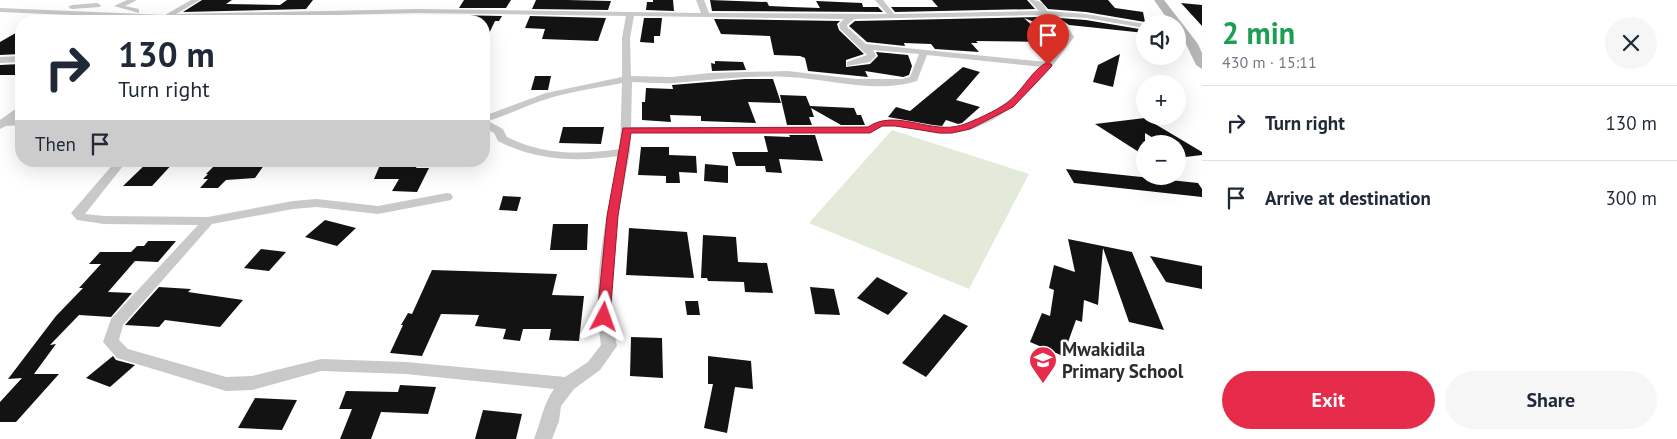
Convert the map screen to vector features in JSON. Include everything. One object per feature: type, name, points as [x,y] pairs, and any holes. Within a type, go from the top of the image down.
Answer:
[{"type":"main road","points":[[1159,0],[1170,15]]},
{"type":"main road","points":[[1186,35],[1197,45],[1202,65]]},
{"type":"street","points":[[0,16],[97,5],[68,0]]},
{"type":"street","points":[[133,0],[118,6],[158,15]]},
{"type":"street","points":[[170,15],[196,0]]},
{"type":"street","points":[[700,0],[706,16]]},
{"type":"street","points":[[879,0],[893,17]]},
{"type":"street","points":[[626,130],[870,130],[880,124],[895,123],[940,131],[966,127],[1010,105],[1048,65],[1070,37],[1064,28],[1044,13],[1041,6],[1033,0]]},
{"type":"street","points":[[0,10],[87,15]]},
{"type":"street","points":[[230,15],[417,10],[630,15],[852,17],[1044,13],[1086,16],[1136,24]]},
{"type":"street","points":[[543,439],[550,420],[553,404],[568,384],[594,366],[609,346],[604,317],[605,298],[612,216],[624,152],[626,130],[626,38],[630,15]]},
{"type":"street","points":[[850,64],[868,60],[872,56],[844,29],[843,24],[852,17]]},
{"type":"street","points":[[861,46],[924,53],[1000,57],[1048,65]]},
{"type":"street","points":[[490,117],[505,113],[521,104],[549,95],[627,79],[672,80],[710,76],[788,74],[856,82],[904,82],[914,79],[924,53]]},
{"type":"street","points":[[0,60],[15,59]]},
{"type":"street","points":[[1,124],[15,113]]},
{"type":"street","points":[[1,124],[15,123]]},
{"type":"street","points":[[490,126],[499,131],[502,139],[514,146],[535,152],[597,156],[624,152]]},
{"type":"street","points":[[117,167],[77,213],[81,217],[104,220],[208,221],[293,205],[317,204],[378,210],[447,197]]},
{"type":"street","points":[[208,221],[116,323],[111,342],[123,354],[226,384],[252,383],[321,365],[406,368],[568,384]]},
{"type":"green space","points":[[892,130],[1029,174],[969,289],[809,223]]},
{"type":"building","points":[[202,0],[232,0],[226,4],[280,5],[287,0],[313,0],[306,9],[183,12]]},
{"type":"building","points":[[464,0],[511,0],[506,8],[459,8]]},
{"type":"building","points":[[536,0],[611,1],[608,10],[532,9]]},
{"type":"building","points":[[653,0],[673,0],[674,11],[646,10],[647,2],[653,2]]},
{"type":"building","points":[[710,0],[767,2],[769,6],[820,8],[816,1],[862,3],[863,7],[878,7],[883,12],[712,11]]},
{"type":"building","points":[[932,0],[1027,0],[1035,9],[895,12],[891,7],[938,7]]},
{"type":"building","points":[[1040,0],[1108,0],[1115,8],[1143,12],[1144,15],[1136,15],[1136,20],[1086,12],[1048,9]]},
{"type":"building","points":[[1181,3],[1202,5],[1202,26]]},
{"type":"building","points":[[490,16],[502,16],[499,21],[495,21],[490,31]]},
{"type":"building","points":[[530,16],[606,18],[598,41],[542,39],[545,29],[525,28]]},
{"type":"building","points":[[1041,17],[1056,28],[1055,30],[1024,18],[1050,42],[976,41],[978,43],[971,43],[979,52],[935,49],[931,44],[904,43],[905,46],[867,42],[849,26],[855,21]]},
{"type":"building","points":[[644,18],[662,18],[660,36],[654,36],[654,43],[640,42]]},
{"type":"building","points":[[1059,18],[1086,20],[1136,28],[1136,32],[1069,25]]},
{"type":"building","points":[[714,19],[840,21],[837,24],[839,30],[864,54],[846,60],[846,67],[870,64],[878,56],[876,52],[908,55],[912,66],[909,75],[903,77],[865,71],[868,77],[808,71],[805,58],[800,56],[774,55],[770,36],[721,34]]},
{"type":"building","points":[[15,33],[15,54],[0,55],[0,42]]},
{"type":"building","points":[[1120,54],[1113,87],[1093,82],[1098,65]]},
{"type":"building","points":[[715,61],[743,62],[746,70],[712,71],[711,63],[715,64]]},
{"type":"building","points":[[15,64],[15,75],[0,75],[0,65]]},
{"type":"building","points":[[963,67],[980,72],[956,100],[980,107],[962,123],[958,124],[946,120],[942,126],[888,117],[896,107],[910,111]]},
{"type":"building","points":[[535,76],[551,76],[548,90],[531,90]]},
{"type":"building","points":[[745,79],[773,79],[781,103],[748,102],[756,123],[701,121],[701,116],[670,115],[671,122],[642,120],[642,102],[645,102],[646,88],[673,89],[672,85]]},
{"type":"building","points":[[780,95],[806,96],[810,106],[854,108],[857,115],[861,115],[865,125],[841,125],[811,108],[814,117],[809,117],[812,125],[787,125]]},
{"type":"building","points":[[1136,119],[1136,125],[1157,125],[1174,135],[1148,135],[1145,133],[1145,135],[1136,135],[1136,150],[1095,124]]},
{"type":"building","points":[[563,127],[604,127],[601,144],[559,143]]},
{"type":"building","points":[[789,135],[815,135],[823,161],[779,159],[782,173],[766,172],[765,166],[736,166],[732,152],[768,152],[764,136],[790,137]]},
{"type":"building","points":[[1186,142],[1202,152],[1202,155],[1186,157]]},
{"type":"building","points":[[641,147],[669,147],[669,155],[696,156],[697,173],[679,172],[680,183],[666,183],[666,176],[638,175]]},
{"type":"building","points":[[705,164],[728,166],[728,183],[704,181]]},
{"type":"building","points":[[143,167],[169,167],[152,186],[123,186]]},
{"type":"building","points":[[213,167],[263,167],[255,178],[226,180],[218,188],[200,188],[208,179],[203,179],[208,174],[206,174]]},
{"type":"building","points":[[379,167],[429,168],[417,192],[392,191],[399,179],[374,179]]},
{"type":"building","points":[[1066,169],[1136,176],[1136,185],[1186,185],[1186,182],[1198,183],[1202,189],[1202,197],[1074,183]]},
{"type":"building","points":[[503,196],[521,197],[517,211],[499,210]]},
{"type":"building","points":[[325,220],[356,228],[337,246],[305,237]]},
{"type":"building","points":[[553,224],[588,224],[587,250],[550,250]]},
{"type":"building","points":[[629,228],[687,232],[694,278],[626,275]]},
{"type":"building","points":[[703,235],[736,237],[738,262],[767,263],[773,293],[745,292],[744,282],[708,281],[707,278],[701,278]]},
{"type":"building","points":[[1068,239],[1132,252],[1164,330],[1129,322],[1103,248],[1098,305],[1084,300],[1082,322],[1076,320],[1063,356],[1030,342],[1042,313],[1050,316],[1054,290],[1049,288],[1054,265],[1075,272]]},
{"type":"building","points":[[148,241],[176,241],[158,262],[135,261],[108,292],[132,293],[111,317],[79,315],[50,345],[56,344],[34,374],[59,374],[16,422],[0,422],[0,402],[22,378],[8,379],[56,316],[83,288],[79,288],[101,264],[89,264],[100,252],[131,252],[137,246],[144,246]]},
{"type":"building","points":[[261,249],[286,252],[269,271],[244,268]]},
{"type":"building","points":[[1150,256],[1202,266],[1202,289],[1166,282]]},
{"type":"building","points":[[432,270],[557,274],[552,295],[584,296],[579,341],[549,340],[551,329],[523,329],[520,341],[503,339],[506,329],[475,326],[479,315],[441,314],[422,356],[390,353],[403,325],[401,325],[408,313],[412,314]]},
{"type":"building","points":[[877,277],[908,293],[888,315],[857,298]]},
{"type":"building","points":[[159,287],[191,289],[188,292],[243,300],[220,327],[165,320],[159,327],[125,325]]},
{"type":"building","points":[[810,287],[834,289],[840,315],[815,314]]},
{"type":"building","points":[[685,301],[698,301],[700,315],[687,315]]},
{"type":"building","points":[[944,314],[968,326],[926,377],[902,363]]},
{"type":"building","points":[[631,337],[662,338],[663,378],[630,376]]},
{"type":"building","points":[[113,356],[116,360],[135,365],[110,387],[86,378]]},
{"type":"building","points":[[708,356],[751,361],[753,389],[735,387],[727,433],[704,428],[713,384],[708,384]]},
{"type":"building","points":[[400,385],[436,387],[428,414],[381,412],[371,439],[340,439],[352,409],[339,409],[346,391],[398,392]]},
{"type":"building","points":[[255,398],[297,400],[282,430],[238,428]]},
{"type":"building","points":[[483,410],[522,414],[516,439],[475,439]]},
{"type":"place","name":"Mwakidila Primary School","points":[[1043,384]]},
{"type":"route","points":[[604,317],[612,216],[624,152],[626,130],[870,130],[880,124],[895,123],[940,131],[952,130],[966,127],[1010,105],[1048,65]]}]
